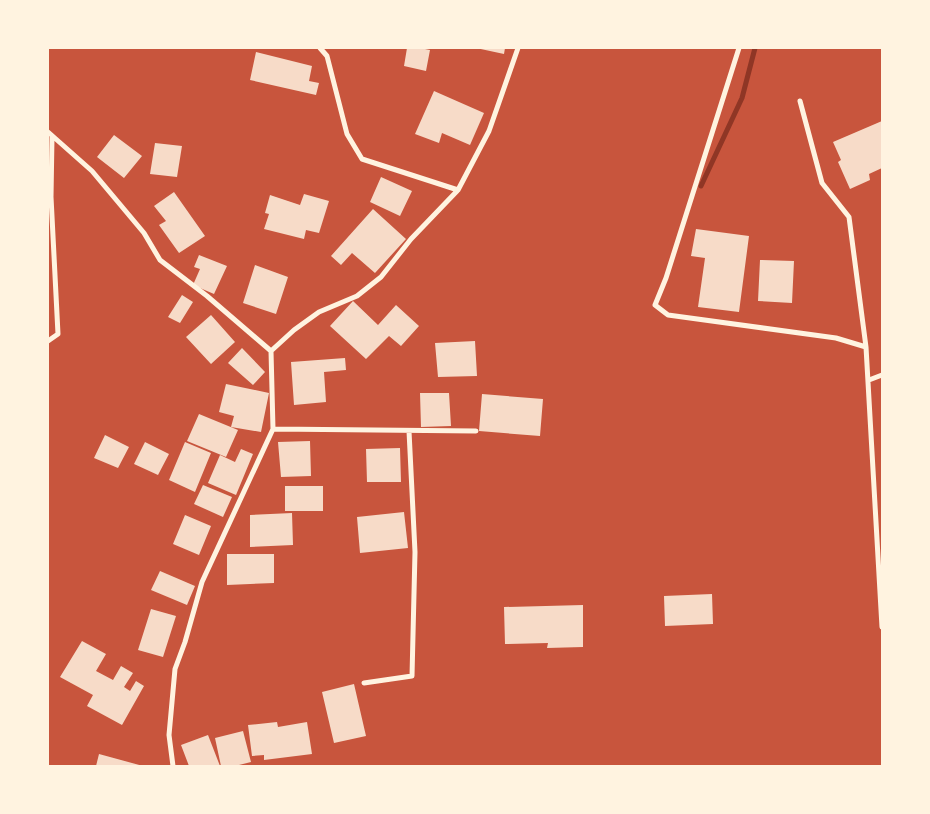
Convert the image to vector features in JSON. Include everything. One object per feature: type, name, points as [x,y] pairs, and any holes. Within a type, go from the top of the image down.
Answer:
[{"type":"street","points":[[320,48],[327,56],[347,134],[362,159],[458,190]]},
{"type":"street","points":[[270,351],[319,312],[357,296],[381,277],[411,239],[458,190],[489,132],[518,48]]},
{"type":"street","points":[[739,48],[669,269],[655,305],[668,315],[836,338],[866,347]]},
{"type":"street","points":[[800,102],[822,183],[849,217],[869,380],[882,627]]},
{"type":"street","points":[[48,341],[58,334],[51,197],[50,134]]},
{"type":"street","points":[[50,134],[92,171],[144,233],[160,260],[207,296],[270,351],[273,429],[202,582],[185,642],[175,669],[169,735],[173,766]]},
{"type":"street","points":[[869,380],[882,374]]},
{"type":"street","points":[[273,429],[476,431]]},
{"type":"street","points":[[364,683],[412,676],[414,552],[410,430]]},
{"type":"building","points":[[407,48],[430,50],[426,71],[404,66]]},
{"type":"building","points":[[476,48],[505,48],[504,54]]},
{"type":"building","points":[[256,52],[312,66],[309,81],[319,83],[316,95],[250,80]]},
{"type":"building","points":[[434,91],[484,113],[470,145],[442,133],[439,143],[415,134]]},
{"type":"building","points":[[882,121],[882,168],[869,174],[870,180],[850,189],[838,162],[841,160],[833,142]]},
{"type":"building","points":[[114,135],[142,156],[124,178],[97,157]]},
{"type":"building","points":[[155,143],[182,146],[177,177],[150,174]]},
{"type":"building","points":[[381,177],[412,191],[400,216],[370,202]]},
{"type":"building","points":[[174,192],[205,236],[179,253],[159,225],[166,221],[154,206]]},
{"type":"building","points":[[304,194],[329,201],[319,233],[306,230],[304,239],[264,229],[269,214],[265,213],[270,195],[300,205]]},
{"type":"building","points":[[373,209],[406,239],[375,273],[352,253],[341,265],[331,256]]},
{"type":"building","points":[[696,229],[749,236],[739,312],[698,307],[705,258],[691,256]]},
{"type":"building","points":[[199,255],[227,266],[214,294],[193,285],[200,269],[194,267]]},
{"type":"building","points":[[760,260],[794,261],[792,303],[758,301]]},
{"type":"building","points":[[255,265],[288,277],[276,314],[243,303]]},
{"type":"building","points":[[182,295],[193,302],[180,323],[168,317]]},
{"type":"building","points":[[353,301],[378,325],[396,305],[419,326],[401,346],[389,336],[366,359],[330,326]]},
{"type":"building","points":[[211,315],[235,342],[211,364],[186,337]]},
{"type":"building","points":[[475,341],[477,376],[438,377],[435,343]]},
{"type":"building","points":[[242,348],[265,372],[253,385],[228,363]]},
{"type":"building","points":[[345,358],[346,370],[324,372],[326,402],[294,405],[291,362]]},
{"type":"building","points":[[226,384],[269,393],[261,432],[231,427],[234,416],[219,412]]},
{"type":"building","points":[[420,393],[449,393],[451,426],[421,427]]},
{"type":"building","points":[[482,394],[543,399],[540,436],[479,431]]},
{"type":"building","points":[[199,414],[238,430],[226,457],[187,441]]},
{"type":"building","points":[[105,435],[129,447],[118,468],[94,458]]},
{"type":"building","points":[[310,441],[311,476],[281,477],[278,442]]},
{"type":"building","points":[[145,442],[169,454],[158,475],[134,464]]},
{"type":"building","points":[[185,442],[211,453],[195,492],[169,480]]},
{"type":"building","points":[[400,448],[401,482],[367,482],[366,449]]},
{"type":"building","points":[[241,449],[253,454],[236,495],[208,483],[220,455],[235,462]]},
{"type":"building","points":[[203,485],[232,497],[223,517],[194,504]]},
{"type":"building","points":[[285,486],[323,486],[323,511],[285,511]]},
{"type":"building","points":[[404,512],[408,548],[360,553],[357,517]]},
{"type":"building","points":[[292,513],[293,545],[250,547],[250,515]]},
{"type":"building","points":[[185,515],[211,526],[199,555],[173,544]]},
{"type":"building","points":[[227,554],[274,554],[274,583],[227,585]]},
{"type":"building","points":[[160,571],[195,586],[187,605],[151,590]]},
{"type":"building","points":[[712,594],[713,624],[665,626],[664,596]]},
{"type":"building","points":[[583,605],[583,647],[547,648],[548,643],[505,644],[504,607]]},
{"type":"building","points":[[151,609],[176,616],[163,657],[138,650]]},
{"type":"building","points":[[82,641],[106,654],[96,671],[113,680],[121,666],[133,673],[124,687],[130,691],[136,681],[144,686],[122,725],[87,706],[93,695],[60,677]]},
{"type":"building","points":[[354,684],[366,736],[334,743],[322,692]]},
{"type":"building","points":[[277,722],[278,727],[307,722],[312,754],[264,760],[264,755],[252,756],[248,725]]},
{"type":"building","points":[[243,731],[251,762],[235,766],[221,766],[215,738]]},
{"type":"building","points":[[208,735],[220,766],[189,766],[181,745]]},
{"type":"building","points":[[99,754],[143,766],[96,766]]},
{"type":"waterway","points":[[701,186],[742,98],[755,48]]}]
